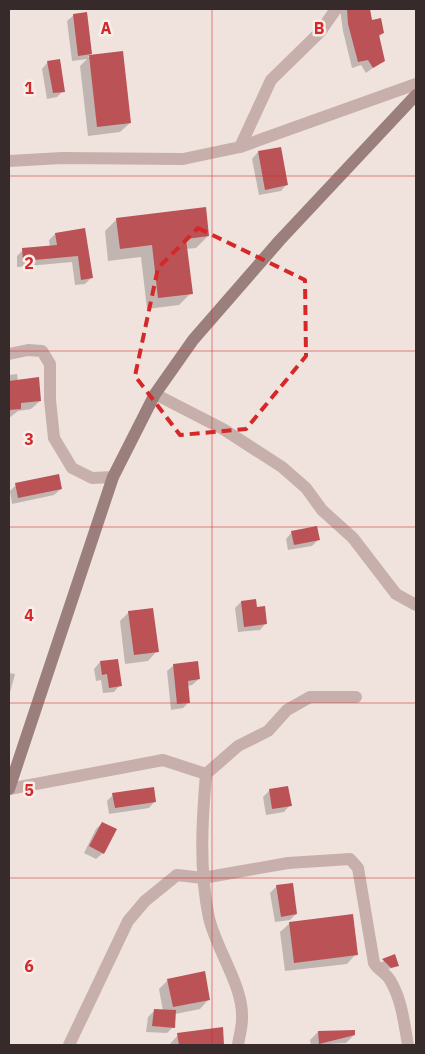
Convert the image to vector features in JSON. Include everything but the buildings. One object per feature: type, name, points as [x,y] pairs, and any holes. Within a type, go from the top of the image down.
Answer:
[{"type":"main road","points":[[9,789],[113,477],[155,394],[199,333],[280,240],[416,95]]},
{"type":"street","points":[[240,147],[271,80],[320,32],[336,9]]},
{"type":"street","points":[[9,161],[62,158],[183,158],[240,147],[416,84]]},
{"type":"street","points":[[9,354],[28,350],[42,351],[50,364],[50,400],[54,438],[72,468],[92,478],[113,477]]},
{"type":"street","points":[[155,394],[223,429],[282,467],[306,488],[322,510],[353,538],[396,594],[416,605]]},
{"type":"street","points":[[238,1045],[242,1018],[236,989],[209,920],[203,878],[202,816],[206,774],[238,746],[268,731],[287,710],[310,698],[356,697]]},
{"type":"street","points":[[9,789],[163,760],[206,774]]},
{"type":"street","points":[[69,1045],[128,921],[145,901],[177,875],[203,878],[288,863],[350,859],[358,868],[374,963],[378,970],[389,977],[401,1004],[408,1045]]},
{"type":"highlighted area","points":[[198,228],[305,280],[306,356],[246,429],[180,435],[135,376],[158,268]]}]
